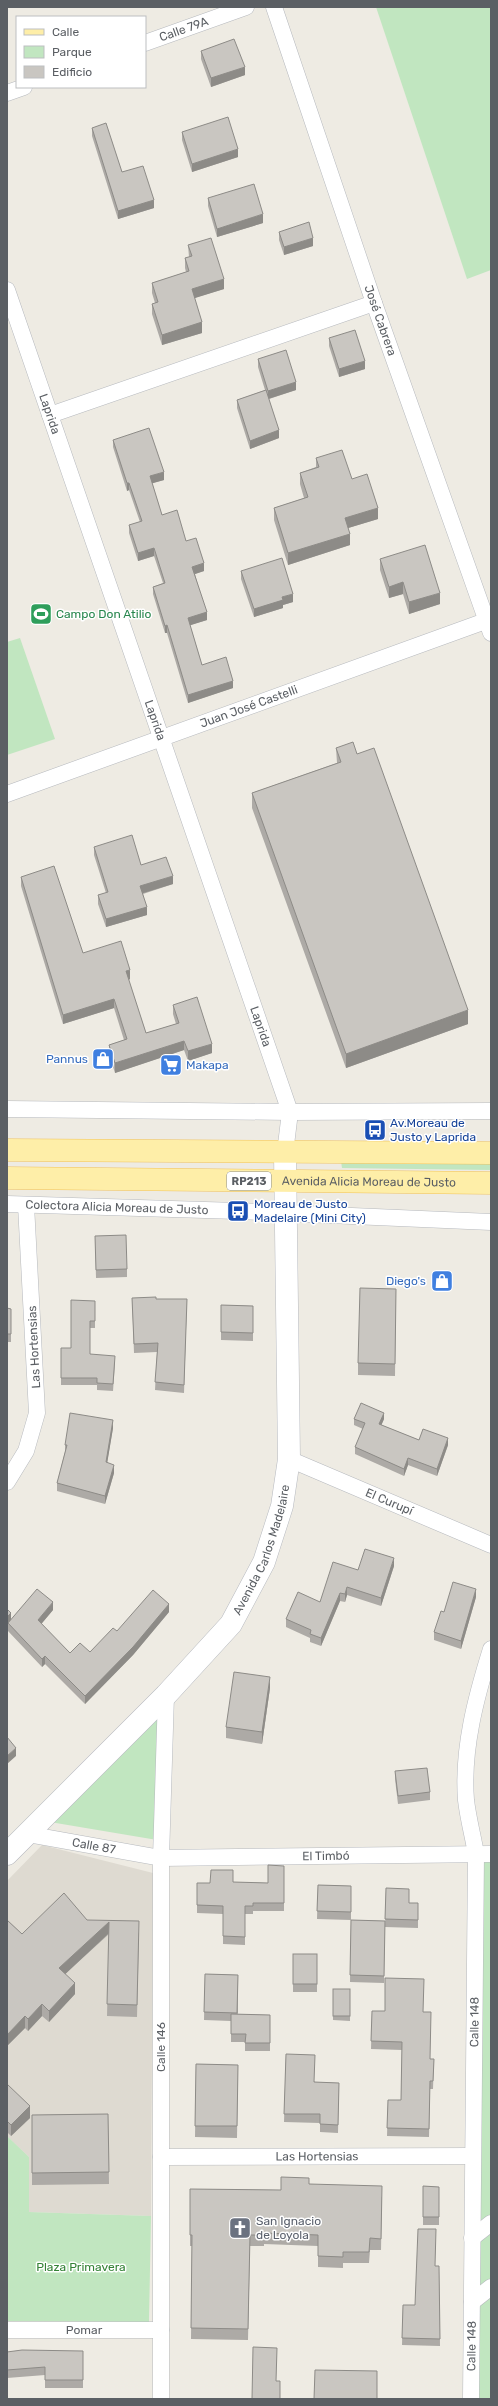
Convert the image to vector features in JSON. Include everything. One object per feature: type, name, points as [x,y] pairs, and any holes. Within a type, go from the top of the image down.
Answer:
[{"type":"main road","points":[[7,1150],[285,1153],[491,1153]]},
{"type":"main road","name":"Avenida Carlos Madelaire","points":[[7,1854],[166,1695],[231,1624],[264,1562],[282,1506],[288,1458],[285,1153]]},
{"type":"main road","name":"Avenida Alicia Moreau de Justo","points":[[7,1178],[238,1182],[286,1180],[491,1183]]},
{"type":"street","name":"Calle 79A","points":[[146,43],[246,7]]},
{"type":"street","name":"José Cabrera","points":[[274,7],[374,303],[490,625]]},
{"type":"street","points":[[7,93],[21,88]]},
{"type":"street","name":"Laprida","points":[[7,290],[290,1112],[285,1153]]},
{"type":"street","points":[[50,415],[374,303]]},
{"type":"street","name":"Juan José Castelli","points":[[7,794],[490,625]]},
{"type":"street","points":[[7,1109],[290,1112],[491,1111]]},
{"type":"street","name":"Colectora Alicia Moreau de Justo","points":[[7,1204],[286,1213],[491,1222]]},
{"type":"street","name":"Las Hortensias","points":[[7,1482],[26,1451],[37,1413],[26,1205]]},
{"type":"street","name":"El Curupí","points":[[288,1458],[491,1545]]},
{"type":"street","name":"Calle 148","points":[[471,2399],[472,2156],[483,1854],[466,1800],[466,1748],[481,1681],[491,1649]]},
{"type":"street","name":"Calle 146","points":[[161,2399],[161,1858],[166,1695]]},
{"type":"street","name":"Calle 87","points":[[27,1834],[161,1858]]},
{"type":"street","name":"El Timbó","points":[[161,1858],[483,1854]]},
{"type":"street","name":"Las Hortensias","points":[[161,2157],[472,2156]]},
{"type":"street","points":[[472,2238],[491,2223]]},
{"type":"street","points":[[472,2302],[491,2287]]},
{"type":"street","name":"Pomar","points":[[7,2330],[161,2330]]},
{"type":"shaded area","points":[[42,1845],[153,1873],[151,2216],[29,2212],[29,2157],[7,2136],[7,1881]]},
{"type":"green space","points":[[376,7],[491,7],[491,270],[467,279]]},
{"type":"green space","points":[[20,638],[55,739],[7,755],[7,642]]},
{"type":"green space","points":[[341,1161],[491,1162],[491,1170],[342,1168]]},
{"type":"green space","points":[[160,1708],[163,1841],[44,1821]]},
{"type":"green space","points":[[479,1860],[491,1860],[491,2399],[479,2399]]},
{"type":"green space","name":"Plaza Primavera","points":[[7,2136],[29,2157],[29,2212],[151,2216],[149,2322],[7,2321]]},
{"type":"building","points":[[234,39],[245,67],[211,78],[201,51]]},
{"type":"building","points":[[228,117],[238,149],[192,164],[182,132]]},
{"type":"building","points":[[106,123],[122,172],[143,166],[154,200],[118,211],[92,128]]},
{"type":"building","points":[[254,184],[263,214],[217,229],[208,198]]},
{"type":"building","points":[[309,222],[313,238],[284,247],[279,232]]},
{"type":"building","points":[[211,238],[224,279],[192,289],[202,322],[162,335],[152,304],[158,302],[152,283],[189,271],[185,258],[192,256],[188,245]]},
{"type":"building","points":[[355,330],[365,361],[339,369],[329,338]]},
{"type":"building","points":[[286,350],[296,382],[268,391],[258,359]]},
{"type":"building","points":[[266,390],[279,430],[250,441],[237,400]]},
{"type":"building","points":[[149,428],[164,472],[150,476],[162,515],[177,510],[186,541],[196,538],[204,563],[192,567],[207,612],[188,618],[202,665],[226,657],[233,681],[188,695],[167,625],[165,626],[153,587],[165,583],[154,548],[138,553],[129,525],[142,521],[129,483],[127,483],[113,440]]},
{"type":"building","points":[[342,450],[352,479],[367,474],[378,508],[345,518],[350,534],[288,553],[274,508],[308,497],[300,473],[319,467],[316,458]]},
{"type":"building","points":[[425,545],[440,593],[409,602],[403,582],[389,587],[380,559]]},
{"type":"building","points":[[282,558],[293,594],[282,597],[283,600],[254,609],[241,571]]},
{"type":"building","points":[[353,742],[357,754],[374,748],[468,1010],[346,1054],[252,793],[341,762],[336,748]]},
{"type":"building","points":[[132,835],[141,865],[166,857],[173,876],[140,886],[147,907],[106,919],[98,895],[108,892],[94,847]]},
{"type":"building","points":[[54,866],[83,953],[121,941],[130,970],[126,971],[146,1033],[179,1023],[173,1005],[197,997],[212,1044],[188,1051],[184,1041],[115,1063],[109,1045],[127,1039],[114,999],[63,1015],[21,877]]},
{"type":"building","points":[[126,1235],[127,1269],[96,1270],[95,1236]]},
{"type":"building","points":[[360,1288],[396,1289],[395,1364],[358,1363]]},
{"type":"building","points":[[156,1297],[156,1299],[187,1299],[184,1385],[155,1382],[158,1343],[134,1344],[132,1298]]},
{"type":"building","points":[[71,1300],[95,1301],[95,1321],[90,1321],[90,1354],[115,1356],[113,1384],[97,1383],[97,1378],[61,1378],[61,1348],[71,1348]]},
{"type":"building","points":[[221,1305],[253,1306],[253,1333],[221,1332]]},
{"type":"building","points":[[7,1308],[11,1309],[11,1334],[7,1334]]},
{"type":"building","points":[[361,1403],[384,1413],[379,1424],[419,1440],[423,1429],[448,1438],[437,1469],[408,1458],[404,1469],[355,1447],[365,1423],[354,1419]]},
{"type":"building","points":[[70,1413],[113,1420],[106,1462],[114,1465],[105,1496],[57,1483],[67,1445],[65,1445]]},
{"type":"building","points":[[365,1549],[394,1558],[381,1598],[347,1587],[345,1594],[340,1593],[321,1638],[310,1634],[311,1630],[286,1619],[298,1592],[320,1602],[333,1562],[358,1570]]},
{"type":"building","points":[[453,1582],[476,1589],[461,1641],[434,1632],[441,1611],[444,1612]]},
{"type":"building","points":[[37,1589],[53,1602],[38,1620],[70,1653],[80,1643],[90,1652],[113,1628],[117,1631],[153,1590],[169,1604],[133,1647],[85,1696],[45,1656],[42,1659],[8,1623]]},
{"type":"building","points":[[7,1609],[11,1613],[7,1617]]},
{"type":"building","points":[[234,1672],[270,1677],[262,1732],[226,1727]]},
{"type":"building","points":[[7,1737],[16,1748],[7,1756]]},
{"type":"building","points":[[427,1768],[430,1792],[398,1796],[395,1771]]},
{"type":"building","points":[[268,1865],[284,1866],[284,1903],[253,1903],[253,1906],[245,1906],[245,1937],[223,1936],[223,1906],[197,1905],[197,1883],[210,1883],[211,1870],[233,1870],[233,1882],[268,1883]]},
{"type":"building","points":[[318,1885],[351,1886],[351,1912],[317,1911]]},
{"type":"building","points":[[386,1888],[409,1889],[409,1903],[418,1903],[418,1920],[385,1919]]},
{"type":"building","points":[[64,1893],[87,1920],[139,1921],[137,2005],[107,2004],[109,1922],[59,1968],[75,1983],[49,2011],[42,2004],[28,2019],[25,2016],[7,2035],[7,1920],[22,1934]]},
{"type":"building","points":[[351,1920],[385,1921],[384,1976],[350,1975]]},
{"type":"building","points":[[293,1954],[317,1954],[317,1984],[293,1984]]},
{"type":"building","points":[[205,1974],[238,1975],[237,2013],[204,2012]]},
{"type":"building","points":[[385,1978],[424,1979],[423,2012],[431,2012],[430,2059],[434,2059],[433,2081],[430,2081],[429,2129],[387,2128],[388,2100],[401,2100],[402,2042],[371,2041],[372,2011],[385,2011]]},
{"type":"building","points":[[333,1989],[350,1989],[350,2016],[333,2016]]},
{"type":"building","points":[[231,2014],[270,2015],[270,2043],[245,2043],[246,2034],[231,2034]]},
{"type":"building","points":[[286,2054],[315,2055],[314,2082],[339,2083],[338,2125],[320,2124],[320,2114],[284,2114]]},
{"type":"building","points":[[196,2064],[238,2065],[237,2126],[195,2126]]},
{"type":"building","points":[[7,2084],[30,2106],[11,2125],[7,2121]]},
{"type":"building","points":[[108,2114],[109,2172],[32,2173],[32,2115]]},
{"type":"building","points":[[281,2177],[309,2178],[309,2184],[382,2186],[381,2239],[370,2238],[369,2252],[343,2252],[343,2257],[318,2256],[318,2235],[264,2233],[264,2235],[250,2235],[248,2329],[191,2328],[192,2235],[190,2235],[190,2189],[281,2190]]},
{"type":"building","points":[[423,2186],[439,2187],[439,2217],[423,2217]]},
{"type":"building","points":[[418,2229],[436,2229],[435,2266],[439,2266],[440,2339],[402,2338],[403,2305],[415,2305]]},
{"type":"building","points":[[253,2347],[277,2348],[276,2381],[280,2381],[280,2399],[252,2399]]},
{"type":"building","points":[[22,2350],[83,2351],[83,2380],[45,2380],[45,2367],[7,2370],[7,2352]]},
{"type":"building","points":[[315,2370],[377,2371],[377,2399],[314,2399]]},
{"type":"place","name":"Campo Don Atilio","points":[[41,614]]},
{"type":"place","name":"Pannus","points":[[103,1059]]},
{"type":"place","name":"Makapa","points":[[171,1065]]},
{"type":"place","name":"Av.Moreau de Justo y Laprida","points":[[375,1130]]},
{"type":"place","name":"Moreau de Justo Madelaire (Mini City)","points":[[238,1211]]},
{"type":"place","name":"Diego's","points":[[442,1281]]},
{"type":"place","name":"San Ignacio de Loyola","points":[[240,2228]]}]
